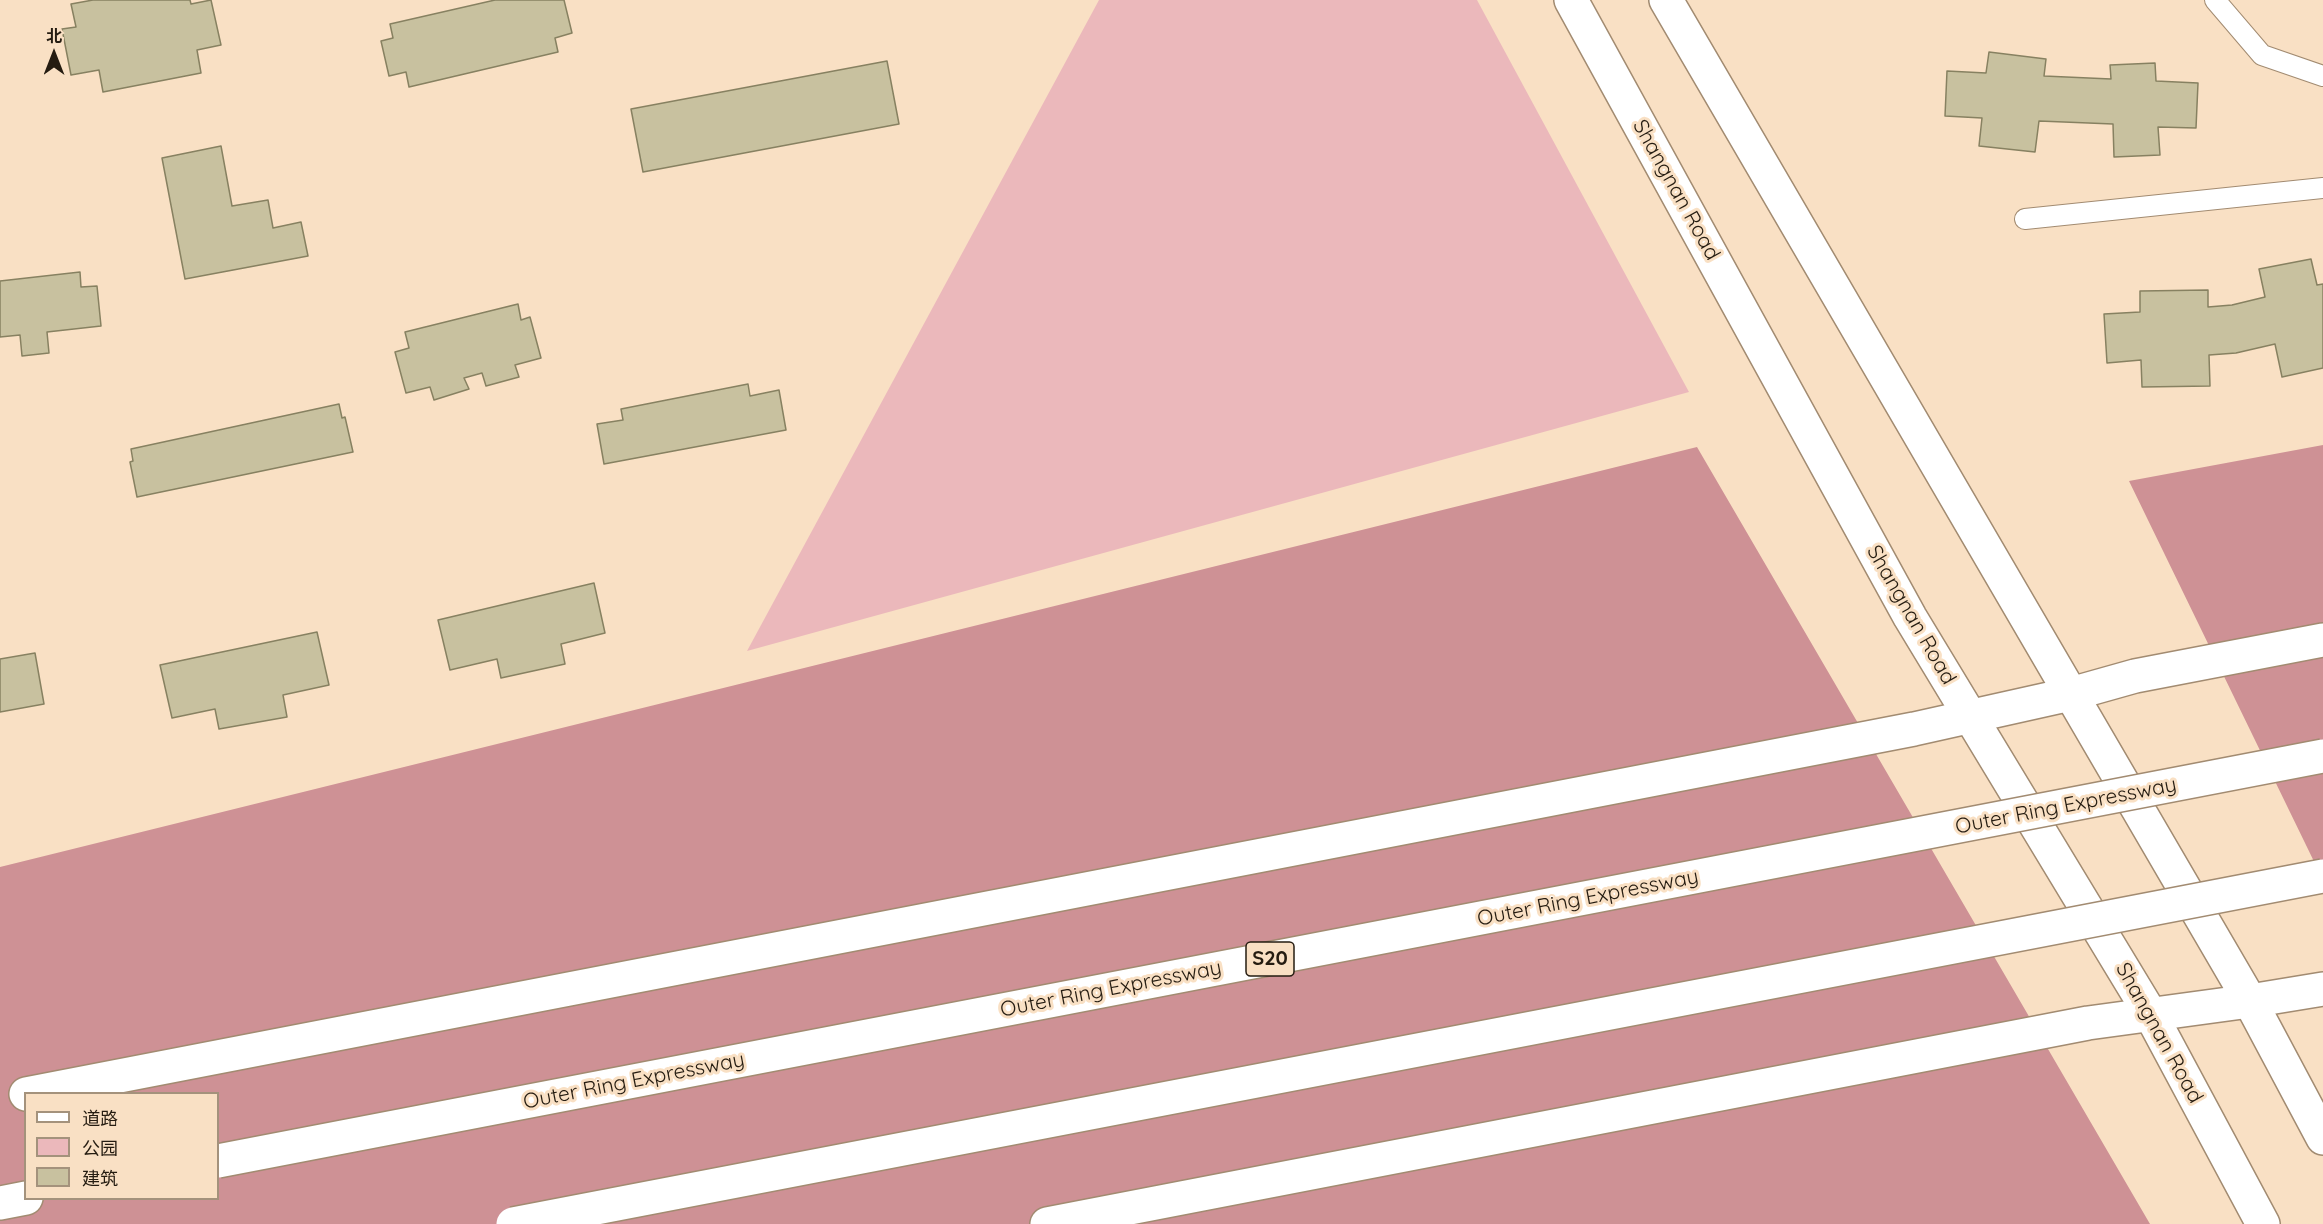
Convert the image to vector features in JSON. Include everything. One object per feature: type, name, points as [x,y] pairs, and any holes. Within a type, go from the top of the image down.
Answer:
[{"type":"main road","name":"Shangnan Road","points":[[1571,0],[1904,607],[2151,1016],[2263,1224]]},
{"type":"main road","points":[[1666,0],[2250,1001],[2323,1138]]},
{"type":"main road","points":[[36,1092],[1970,717],[2071,694],[2134,676],[2323,640]]},
{"type":"main road","name":"Outer Ring Expressway","points":[[219,1161],[2323,756]]},
{"type":"main road","points":[[513,1224],[2323,876]]},
{"type":"main road","points":[[1047,1224],[2088,1023],[2151,1016],[2323,989]]},
{"type":"main road","points":[[0,1099],[24,1094]]},
{"type":"main road","points":[[0,1203],[24,1198]]},
{"type":"lane","points":[[2215,0],[2262,55],[2323,76]]},
{"type":"lane","points":[[2025,219],[2323,188]]},
{"type":"green space","points":[[1099,0],[1477,0],[1689,392],[747,651]]},
{"type":"shaded area","points":[[2323,445],[2323,880],[2129,481]]},
{"type":"shaded area","points":[[1697,447],[2150,1224],[0,1224],[0,867]]},
{"type":"building","points":[[93,0],[190,0],[191,4],[211,0],[221,45],[197,50],[201,73],[103,92],[99,70],[71,75],[62,29],[76,27],[71,4]]},
{"type":"building","points":[[495,0],[564,0],[572,33],[555,38],[558,52],[409,87],[406,72],[389,76],[381,41],[393,38],[390,24]]},
{"type":"building","points":[[1989,52],[2046,59],[2044,76],[2111,79],[2110,65],[2155,63],[2156,81],[2198,83],[2196,128],[2158,127],[2160,155],[2114,157],[2113,124],[2039,121],[2035,152],[1979,146],[1982,118],[1945,116],[1947,71],[1986,73]]},
{"type":"building","points":[[887,61],[899,124],[643,172],[631,109]]},
{"type":"building","points":[[221,146],[232,206],[268,200],[273,228],[301,222],[308,256],[185,279],[162,158]]},
{"type":"building","points":[[2311,259],[2317,285],[2323,284],[2323,368],[2282,377],[2275,344],[2236,353],[2209,355],[2210,386],[2142,387],[2141,360],[2107,363],[2104,314],[2140,312],[2140,291],[2208,290],[2208,307],[2232,305],[2265,297],[2259,269]]},
{"type":"building","points":[[80,272],[81,287],[97,286],[101,326],[47,332],[49,353],[22,356],[20,335],[0,337],[0,281]]},
{"type":"building","points":[[518,304],[521,320],[530,317],[541,358],[515,365],[519,377],[486,386],[482,373],[464,378],[469,389],[434,400],[430,387],[406,393],[395,352],[409,348],[405,332]]},
{"type":"building","points":[[748,384],[750,396],[779,390],[786,430],[604,464],[597,424],[623,420],[621,409]]},
{"type":"building","points":[[339,404],[342,418],[345,417],[353,452],[137,497],[130,462],[133,461],[131,449]]},
{"type":"building","points":[[594,583],[605,633],[561,644],[565,664],[501,678],[497,659],[450,670],[438,620]]},
{"type":"building","points":[[317,632],[329,685],[283,695],[287,717],[219,729],[215,709],[172,718],[160,665]]},
{"type":"building","points":[[35,653],[44,704],[0,712],[0,659]]}]
